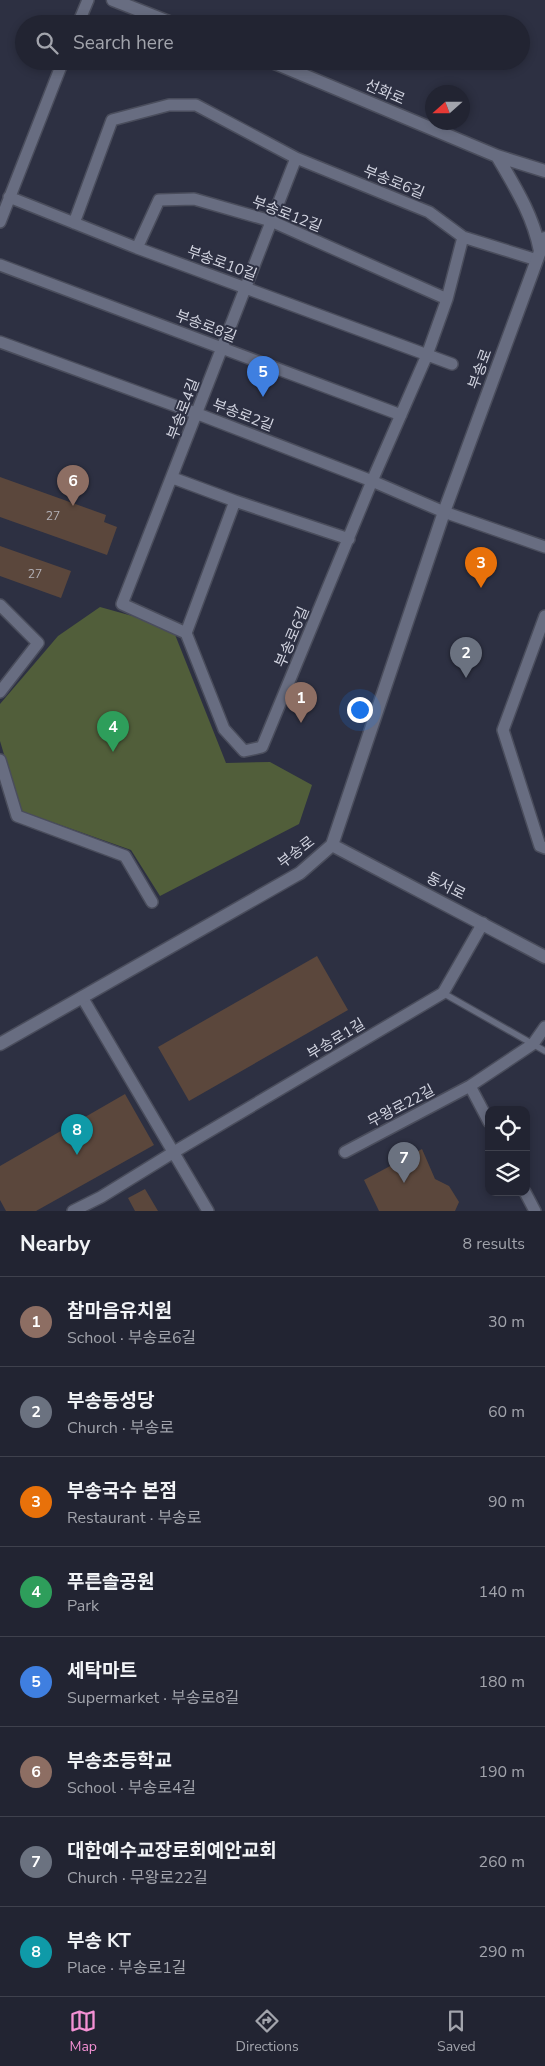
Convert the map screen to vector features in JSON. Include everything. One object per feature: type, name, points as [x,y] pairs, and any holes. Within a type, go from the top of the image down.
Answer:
[{"type":"street","points":[[82,15],[88,0]]},
{"type":"street","points":[[113,0],[151,15]]},
{"type":"street","points":[[0,222],[59,70]]},
{"type":"street","name":"선화로","points":[[292,70],[497,156],[545,171]]},
{"type":"street","name":"부송로6길","points":[[74,223],[112,120],[169,105],[196,105],[296,158],[429,212],[463,237],[447,299],[427,355],[372,481],[262,747],[244,751],[224,728],[186,633]]},
{"type":"street","points":[[497,156],[535,166],[545,164]]},
{"type":"street","points":[[463,237],[541,255],[527,208],[497,156]]},
{"type":"street","name":"부송로4길","points":[[186,633],[122,604],[198,414],[221,348],[296,158]]},
{"type":"street","name":"부송로10길","points":[[9,197],[137,248],[452,364]]},
{"type":"street","name":"부송로12길","points":[[137,248],[159,200],[194,199],[271,221],[447,299]]},
{"type":"street","name":"부송로","points":[[0,1044],[300,873],[332,845],[444,512],[541,255],[545,238]]},
{"type":"street","name":"부송로8길","points":[[0,265],[401,414]]},
{"type":"street","name":"부송로2길","points":[[0,342],[198,414],[372,481],[444,512]]},
{"type":"street","points":[[173,478],[349,539]]},
{"type":"street","points":[[186,633],[235,501]]},
{"type":"street","points":[[444,512],[545,547]]},
{"type":"street","points":[[0,605],[38,643],[0,692]]},
{"type":"street","points":[[545,616],[503,730],[540,846],[545,848]]},
{"type":"street","points":[[0,760],[18,816],[125,856],[152,902]]},
{"type":"street","name":"동서로","points":[[332,845],[545,957]]},
{"type":"street","name":"부송로1길","points":[[73,1211],[101,1197],[443,993],[483,923]]},
{"type":"street","points":[[82,997],[208,1211]]},
{"type":"street","name":"무왕로22길","points":[[345,1152],[470,1086],[533,1044],[545,1027]]},
{"type":"street","points":[[470,1086],[485,1114]]},
{"type":"street","points":[[527,1196],[535,1211]]},
{"type":"lane","points":[[443,993],[545,1051]]},
{"type":"green space","points":[[100,607],[172,627],[226,763],[270,762],[312,785],[299,824],[160,896],[131,850],[21,811],[0,741],[0,704],[58,636]]},
{"type":"building","points":[[0,477],[106,515],[104,522],[117,527],[107,555],[0,517]]},
{"type":"building","points":[[0,546],[71,571],[61,598],[0,576]]},
{"type":"building","points":[[317,956],[348,1010],[189,1101],[158,1047]]},
{"type":"building","points":[[125,1094],[154,1145],[36,1211],[6,1211],[0,1200],[0,1166]]},
{"type":"building","points":[[422,1149],[435,1179],[449,1186],[459,1202],[455,1211],[379,1211],[364,1180]]},
{"type":"building","points":[[145,1189],[158,1211],[135,1211],[128,1198]]},
{"type":"place","name":"세탁마트","points":[[263,397]]},
{"type":"place","name":"부송초등학교","points":[[73,506]]},
{"type":"place","name":"부송국수 본점","points":[[481,588]]},
{"type":"place","name":"부송동성당","points":[[466,678]]},
{"type":"place","name":"참마음유치원","points":[[301,723]]},
{"type":"place","name":"푸른솔공원","points":[[113,752]]},
{"type":"place","name":"부송 KT","points":[[77,1155]]},
{"type":"place","name":"대한예수교장로회예안교회","points":[[404,1183]]}]
